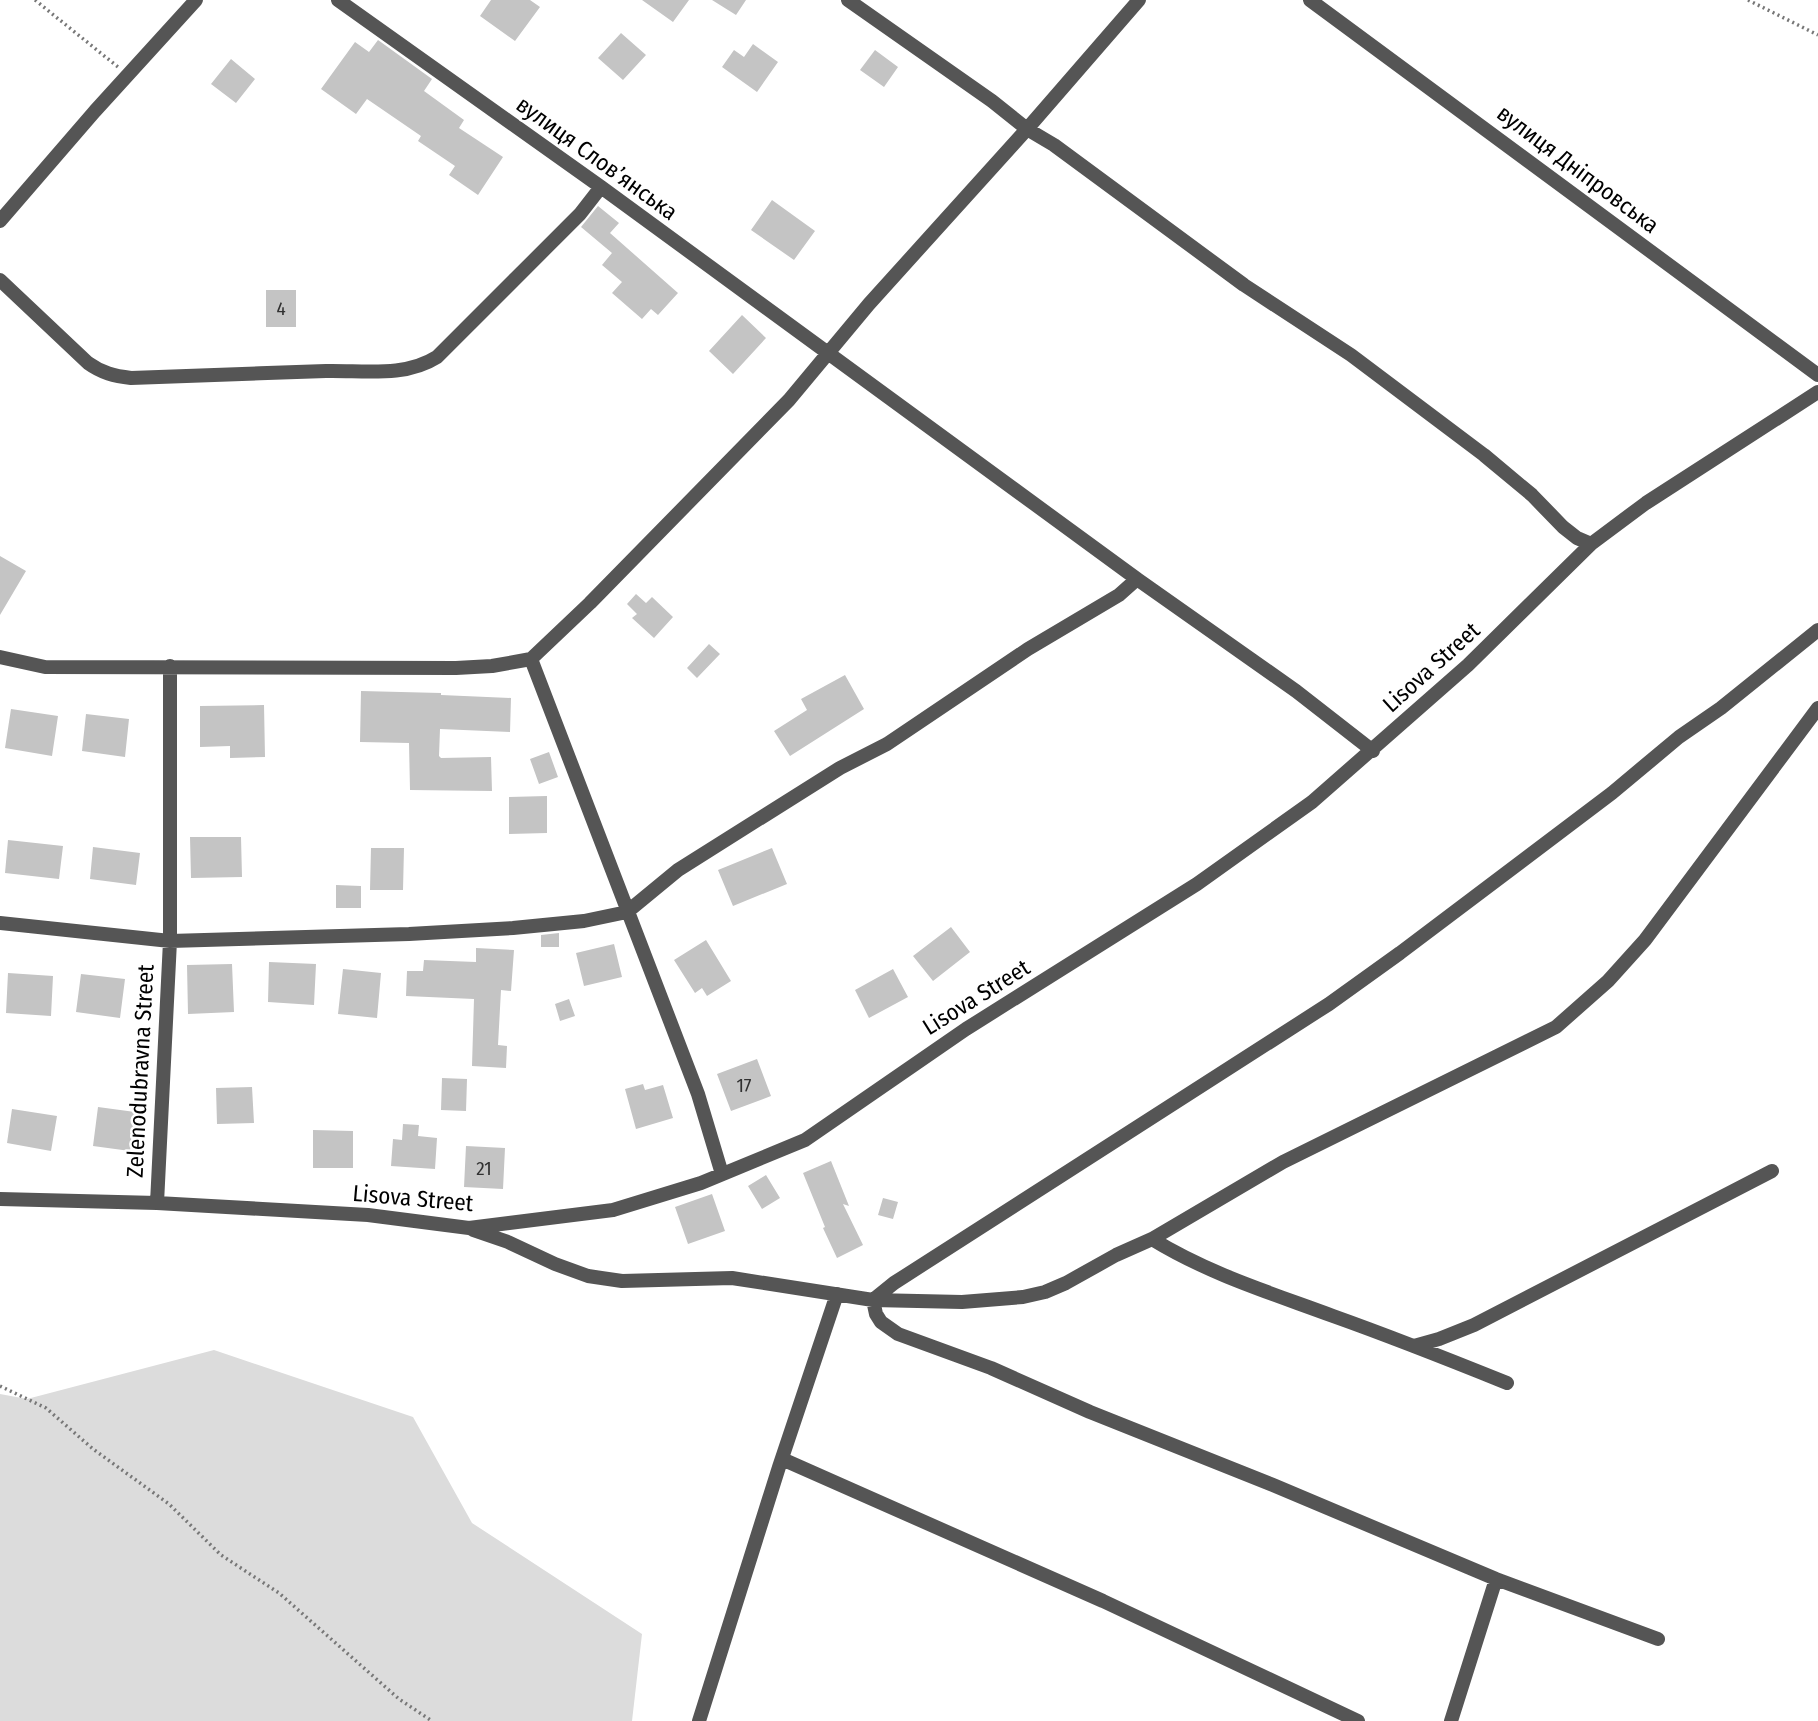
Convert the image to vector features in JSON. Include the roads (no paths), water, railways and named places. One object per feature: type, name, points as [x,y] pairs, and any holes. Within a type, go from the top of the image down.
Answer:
[{"type":"street","points":[[0,221],[196,0]]},
{"type":"street","name":"вулиця Словʼянська","points":[[338,0],[601,187],[828,355],[1296,691],[1373,751]]},
{"type":"street","points":[[848,0],[992,101],[1027,129],[1054,145],[1244,285],[1362,363],[1484,455],[1532,495],[1577,538],[1591,544]]},
{"type":"street","points":[[0,657],[45,667],[456,668],[492,666],[531,659],[590,603],[789,400],[870,304],[1139,0]]},
{"type":"street","name":"вулиця Дніпровська","points":[[1310,0],[1818,375]]},
{"type":"street","points":[[0,280],[88,363],[100,372],[113,376],[243,376],[413,368],[437,357],[580,214],[601,187]]},
{"type":"street","name":"Lisova Street","points":[[0,1199],[157,1203],[368,1215],[469,1228],[613,1210],[722,1174],[805,1140],[966,1029],[1197,884],[1312,802],[1373,751],[1522,614],[1591,544],[1646,503],[1818,392]]},
{"type":"street","points":[[0,923],[170,941],[513,928],[584,921],[627,912],[678,870],[840,768],[887,744],[1028,649],[1119,595],[1137,579]]},
{"type":"street","points":[[873,1300],[894,1283],[1329,1004],[1612,793],[1679,737],[1721,708],[1818,630]]},
{"type":"street","points":[[531,659],[698,1094],[722,1174]]},
{"type":"street","name":"Zelenodubravna Street","points":[[157,1203],[170,941],[170,666]]},
{"type":"street","points":[[469,1228],[508,1242],[555,1265],[588,1276],[622,1281],[732,1278],[873,1300],[962,1302],[1023,1297],[1066,1283],[1152,1238],[1283,1161],[1556,1027],[1608,981],[1645,940],[1818,708]]},
{"type":"street","points":[[1414,1346],[1474,1325],[1772,1171]]},
{"type":"street","points":[[1152,1238],[1179,1255],[1234,1280],[1414,1346],[1507,1384]]},
{"type":"street","points":[[699,1721],[837,1294]]},
{"type":"street","points":[[873,1300],[881,1322],[898,1334],[991,1368],[1090,1412],[1273,1485],[1496,1579],[1658,1639]]},
{"type":"street","points":[[782,1459],[1103,1601],[1357,1721]]},
{"type":"street","points":[[1451,1721],[1496,1579]]}]
